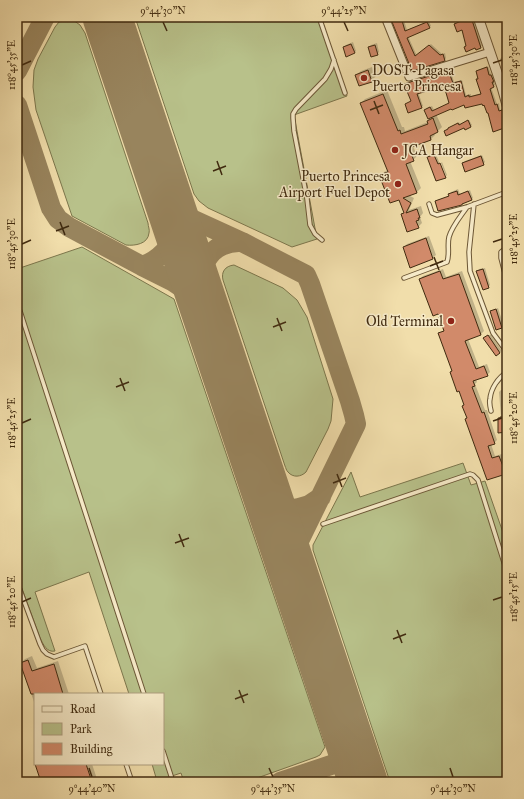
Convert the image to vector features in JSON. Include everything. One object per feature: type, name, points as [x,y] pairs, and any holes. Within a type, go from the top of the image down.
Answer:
[{"type":"street","points":[[385,17],[409,77],[490,52]]},
{"type":"street","points":[[478,17],[504,86],[507,104]]},
{"type":"lane","points":[[320,17],[345,93]]},
{"type":"lane","points":[[322,240],[315,234],[310,225],[308,199],[294,131],[293,118],[296,109],[325,79],[334,60]]},
{"type":"lane","points":[[429,204],[432,213],[437,215],[466,207],[507,192]]},
{"type":"lane","points":[[474,204],[469,252],[470,270],[493,333],[507,352]]},
{"type":"lane","points":[[404,278],[447,262],[449,258],[449,238],[466,207]]},
{"type":"lane","points":[[507,247],[502,252],[501,258],[507,281]]},
{"type":"lane","points":[[17,309],[20,311],[144,693]]},
{"type":"lane","points":[[491,412],[490,398],[492,388],[507,372]]},
{"type":"lane","points":[[323,524],[467,475],[473,475],[478,480],[507,572]]},
{"type":"lane","points":[[17,582],[36,636],[43,650],[50,656],[54,656],[85,646],[102,693]]},
{"type":"lane","points":[[164,754],[173,782]]},
{"type":"lane","points":[[126,765],[132,782]]},
{"type":"green space","points":[[135,17],[321,17],[347,96],[294,115],[317,239],[292,247],[208,208],[199,201],[194,194]]},
{"type":"green space","points":[[73,20],[80,25],[85,33],[148,223],[148,237],[140,244],[126,245],[72,216],[36,110],[33,87],[34,70],[38,59],[55,27],[59,22]]},
{"type":"green space","points":[[82,247],[174,299],[325,747],[320,755],[246,782],[184,782],[181,773],[157,781],[152,765],[164,765],[164,693],[129,693],[89,572],[35,592],[55,651],[50,651],[44,645],[40,638],[17,575],[17,269]]},
{"type":"green space","points":[[234,265],[283,288],[297,300],[307,317],[333,399],[331,421],[328,429],[306,472],[299,476],[290,474],[286,469],[223,280],[224,270]]},
{"type":"green space","points":[[463,463],[471,485],[485,481],[507,544],[507,782],[390,782],[313,550],[313,545],[351,472],[360,497]]},
{"type":"building","points":[[390,17],[401,17],[405,31],[427,22],[430,28],[407,38],[415,56],[429,45],[440,55],[443,54],[445,61],[412,71]]},
{"type":"building","points":[[463,17],[471,17],[481,48],[476,50],[475,48],[466,52],[462,30],[457,32],[454,24],[464,20]]},
{"type":"building","points":[[351,44],[355,53],[346,57],[343,47]]},
{"type":"building","points":[[375,45],[378,55],[371,57],[368,47]]},
{"type":"building","points":[[487,67],[489,75],[491,75],[494,82],[492,82],[494,87],[490,89],[495,105],[497,104],[499,111],[502,110],[507,127],[493,132],[488,113],[482,104],[465,108],[464,105],[428,119],[424,110],[430,107],[432,111],[449,103],[444,86],[417,94],[422,108],[408,113],[405,104],[411,101],[404,84],[448,70],[453,83],[461,81],[465,97],[469,95],[469,97],[481,94],[476,79],[478,79],[476,71]]},
{"type":"building","name":"DOST-Pagasa Puerto Princesa","points":[[368,70],[372,82],[359,86],[355,75]]},
{"type":"building","points":[[383,94],[398,131],[400,130],[401,134],[428,124],[427,121],[433,118],[438,132],[430,136],[431,140],[409,148],[414,161],[406,164],[417,193],[403,198],[411,203],[406,213],[417,209],[420,218],[416,221],[419,228],[407,232],[401,214],[404,213],[399,200],[390,203],[379,175],[388,172],[360,103]]},
{"type":"building","points":[[468,120],[471,127],[465,130],[464,128],[446,136],[444,131],[448,128],[458,123],[459,125]]},
{"type":"building","points":[[434,155],[438,164],[440,163],[446,178],[436,181],[427,157]]},
{"type":"building","points":[[481,156],[484,165],[465,172],[462,163]]},
{"type":"building","points":[[457,191],[458,195],[468,191],[472,200],[462,205],[438,211],[435,201],[449,196],[448,194]]},
{"type":"building","points":[[426,238],[433,259],[410,268],[403,247]]},
{"type":"building","points":[[483,269],[489,288],[483,290],[476,271]]},
{"type":"building","points":[[440,271],[443,279],[459,274],[481,335],[465,341],[476,369],[484,366],[488,376],[473,381],[475,386],[472,387],[482,413],[484,412],[495,444],[488,446],[492,458],[499,456],[506,474],[487,480],[465,419],[467,418],[462,406],[464,405],[459,391],[457,392],[450,372],[452,371],[438,333],[444,331],[438,314],[433,316],[419,279]]},
{"type":"building","points":[[496,309],[502,328],[496,330],[490,311]]},
{"type":"building","points":[[488,335],[500,353],[496,356],[483,338]]},
{"type":"building","points":[[507,417],[507,432],[498,433],[498,418]]},
{"type":"building","points":[[28,660],[32,671],[54,664],[63,693],[31,694],[20,663]]},
{"type":"building","points":[[35,765],[86,765],[92,782],[41,782]]},
{"type":"taxiway","points":[[17,71],[45,17]]},
{"type":"taxiway","points":[[17,105],[51,208],[58,219],[69,227],[172,281],[202,301]]},
{"type":"taxiway","points":[[172,210],[242,242],[306,275],[350,401],[356,424],[296,547],[290,564]]},
{"type":"taxiway","points":[[142,266],[159,257],[169,247],[175,228],[172,210]]},
{"type":"taxiway","points":[[199,289],[204,266],[213,251],[227,244],[242,242]]},
{"type":"taxiway","points":[[271,506],[295,509],[309,505],[321,497]]},
{"type":"taxiway","points":[[280,782],[355,757]]},
{"type":"runway","points":[[107,17],[363,782]]},
{"type":"place","name":"DOST-Pagasa Puerto Princesa","points":[[364,78]]},
{"type":"place","name":"JCA Hangar","points":[[395,150]]},
{"type":"place","name":"Puerto Princesa Airport Fuel Depot","points":[[398,184]]},
{"type":"place","name":"Old Terminal","points":[[451,321]]}]
